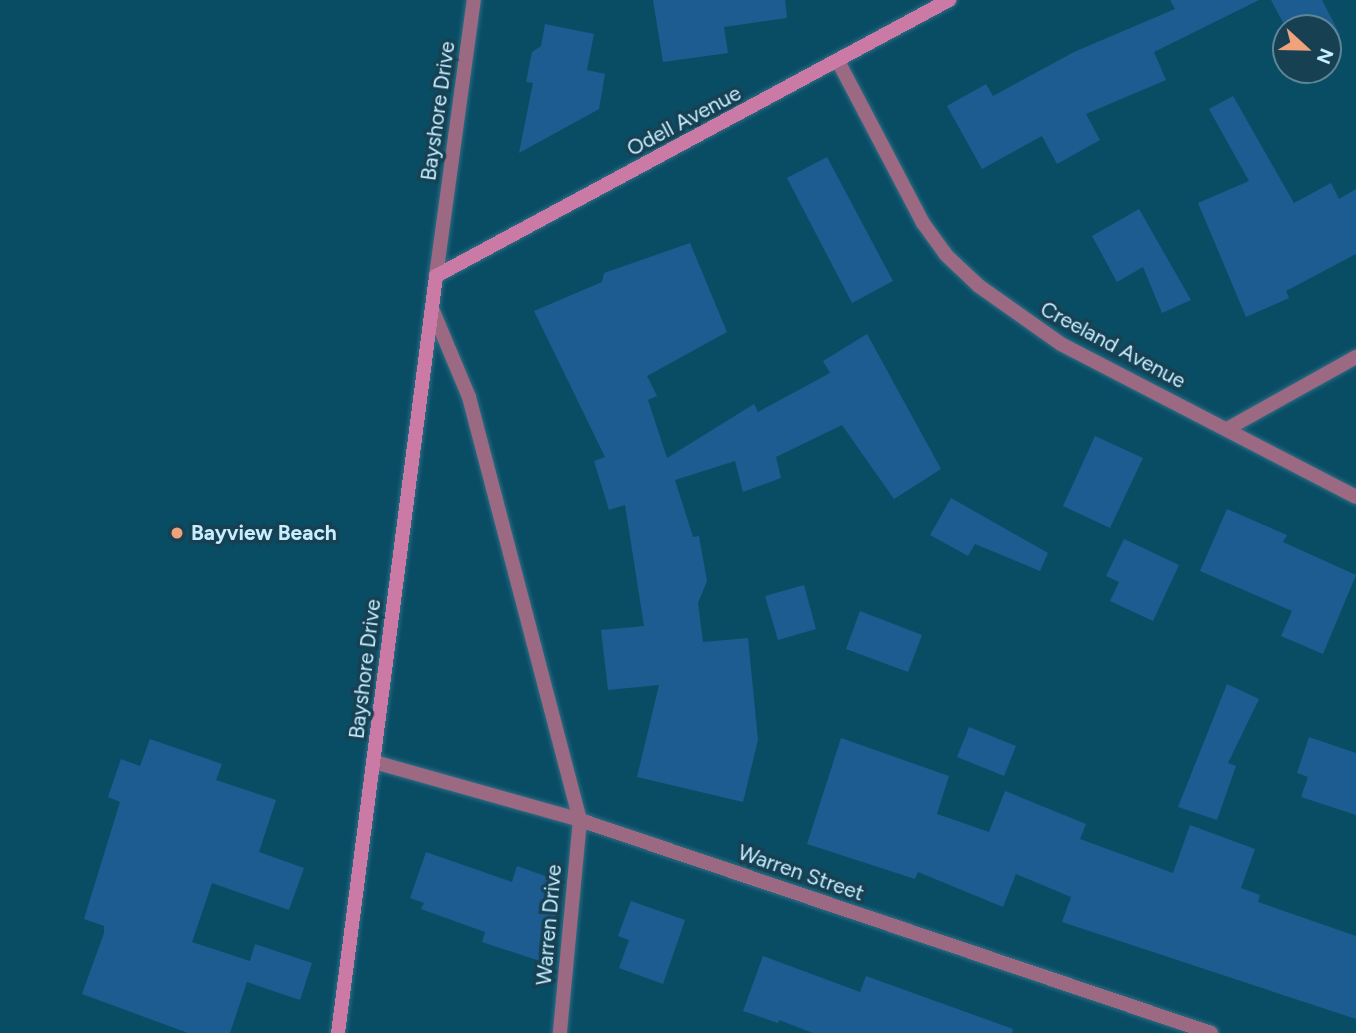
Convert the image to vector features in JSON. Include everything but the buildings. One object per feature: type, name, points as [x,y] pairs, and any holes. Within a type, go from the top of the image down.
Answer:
[{"type":"main road","name":"Odell Avenue","points":[[436,276],[839,63],[949,0]]},
{"type":"main road","name":"Bayshore Drive","points":[[338,1033],[436,276]]},
{"type":"street","name":"Bayshore Drive","points":[[436,276],[474,0]]},
{"type":"street","name":"Creeland Avenue","points":[[839,63],[923,223],[946,255],[1011,312],[1061,344],[1356,497]]},
{"type":"street","name":"Bayshore Drive","points":[[433,311],[469,397],[580,820]]},
{"type":"street","points":[[1227,429],[1356,357]]},
{"type":"street","name":"Warren Street","points":[[374,762],[580,820],[1211,1033]]},
{"type":"street","name":"Warren Drive","points":[[560,1033],[580,820]]},
{"type":"place","name":"Bayview Beach","points":[[177,533]]}]
